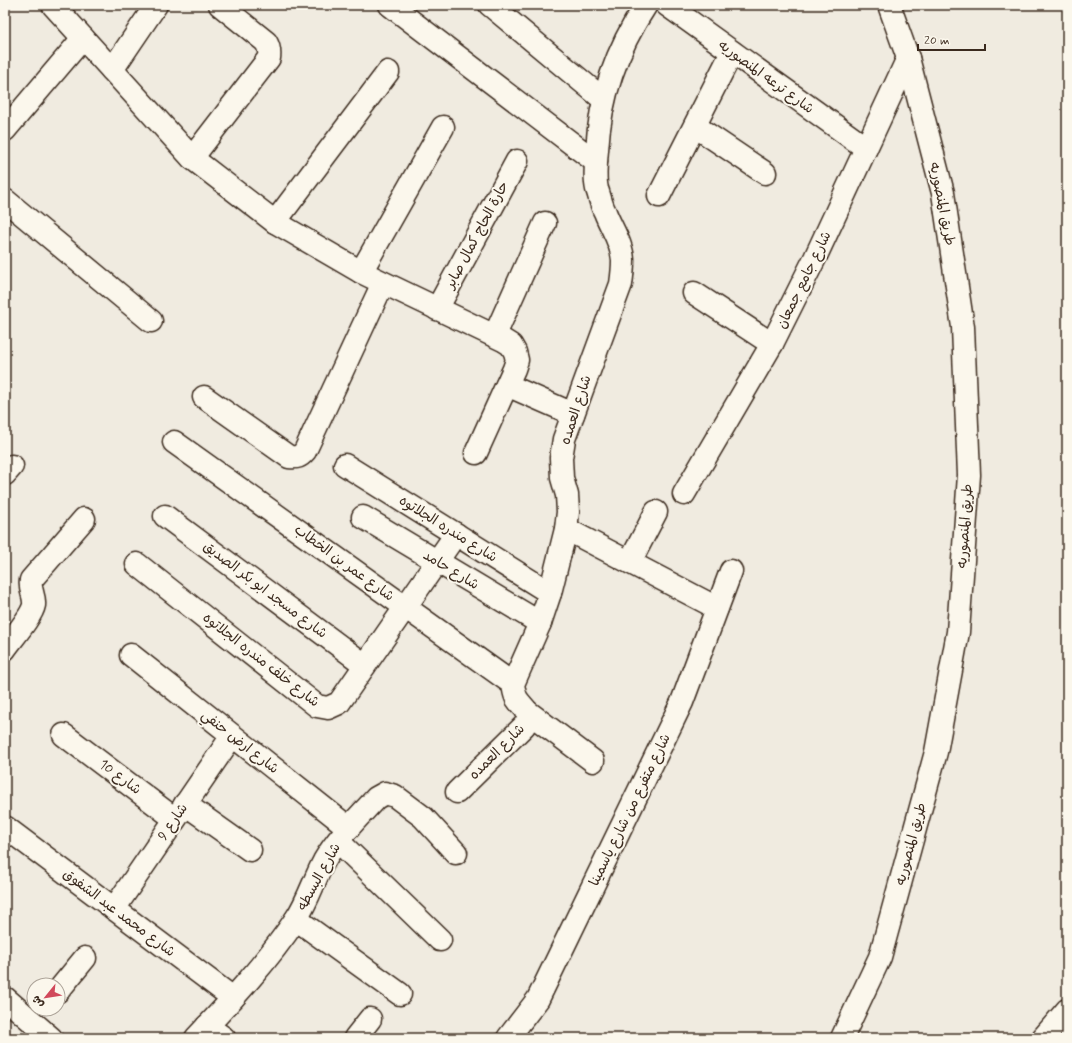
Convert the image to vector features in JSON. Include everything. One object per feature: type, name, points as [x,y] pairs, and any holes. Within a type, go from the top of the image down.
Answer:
[{"type":"street","points":[[53,5],[192,158],[275,222],[361,272],[495,335],[510,345],[515,352],[516,360],[507,385],[476,453]]},
{"type":"street","points":[[112,70],[156,5]]},
{"type":"street","points":[[192,158],[269,58],[269,46],[266,42],[220,5]]},
{"type":"street","points":[[390,5],[596,162]]},
{"type":"street","points":[[490,5],[603,99]]},
{"type":"street","name":"شارع العمده","points":[[457,792],[524,726],[528,720],[528,712],[514,693],[513,684],[540,623],[550,593],[566,529],[568,506],[567,495],[562,478],[564,439],[622,278],[623,259],[616,234],[604,212],[597,187],[596,162],[598,130],[603,99],[615,62],[631,27],[646,5]]},
{"type":"street","name":"شارع ترعه المنصوريه","points":[[667,5],[866,148]]},
{"type":"street","name":"طريق المنصوريه","points":[[842,1038],[880,957],[936,752],[958,632],[968,483],[963,327],[943,194],[908,58],[890,5]]},
{"type":"street","points":[[5,130],[83,38]]},
{"type":"street","points":[[659,196],[732,52]]},
{"type":"street","name":"شارع جامع جمعان","points":[[684,494],[772,344],[815,258],[908,58]]},
{"type":"street","points":[[275,222],[388,72]]},
{"type":"street","points":[[695,126],[765,173]]},
{"type":"street","points":[[361,272],[443,127]]},
{"type":"street","name":"حارة الحاج كمال صابر","points":[[437,309],[518,161]]},
{"type":"street","points":[[5,200],[151,321]]},
{"type":"street","points":[[495,335],[545,223]]},
{"type":"street","points":[[204,397],[289,457],[295,458],[301,456],[305,451],[383,283]]},
{"type":"street","points":[[694,294],[772,344]]},
{"type":"street","points":[[507,385],[573,414]]},
{"type":"street","name":"شارع عمر بن الخطاب","points":[[174,442],[513,684]]},
{"type":"street","name":"شارع مندره الجلاتوه","points":[[345,465],[550,593]]},
{"type":"street","points":[[630,562],[656,512]]},
{"type":"street","name":"شارع مسجد ابو بكر الصديق","points":[[165,516],[365,665]]},
{"type":"street","name":"شارع حامد","points":[[363,517],[540,623]]},
{"type":"street","points":[[5,649],[33,608],[34,597],[30,586],[32,580],[84,519]]},
{"type":"street","points":[[566,529],[717,608]]},
{"type":"street","name":"شارع خلف مندره الجلاتوه","points":[[137,564],[317,706],[328,708],[339,703],[456,534]]},
{"type":"street","name":"شارع متفرع من شارع ياسمينا","points":[[508,1038],[538,999],[682,702],[731,571]]},
{"type":"street","name":"شارع ارض حنفي","points":[[131,655],[232,736],[343,835],[440,940]]},
{"type":"street","points":[[528,712],[593,761]]},
{"type":"street","name":"شارع 10","points":[[64,735],[180,812],[250,850]]},
{"type":"street","name":"شارع 9","points":[[114,909],[232,736]]},
{"type":"street","name":"شارع البسطه","points":[[209,1034],[233,998],[266,959],[296,919],[307,901],[324,862],[343,835],[376,798],[385,793],[395,796],[422,817],[456,853]]},
{"type":"street","name":"شارع محمد عبد الشفوق","points":[[5,827],[233,998]]},
{"type":"street","points":[[296,919],[400,994]]},
{"type":"street","points":[[66,981],[85,958]]},
{"type":"street","points":[[5,998],[38,1026]]},
{"type":"street","points":[[1043,1038],[1067,1010]]},
{"type":"street","points":[[355,1038],[370,1019]]}]
